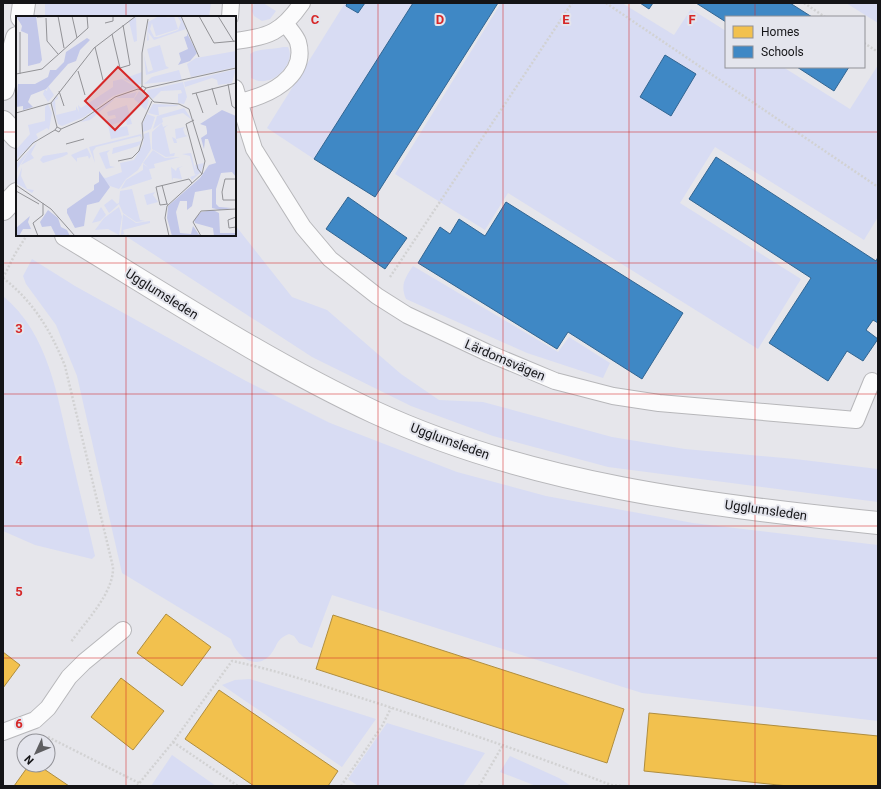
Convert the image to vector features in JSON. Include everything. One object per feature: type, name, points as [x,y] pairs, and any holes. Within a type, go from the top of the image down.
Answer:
[{"type":"street","points":[[22,16],[24,3]]},
{"type":"street","points":[[3,89],[16,42]]},
{"type":"street","points":[[3,122],[16,136]]},
{"type":"street","name":"Ugglumsleden","points":[[68,236],[224,332],[376,413],[437,437],[508,461],[587,481],[672,496],[796,514],[878,522]]},
{"type":"lane","points":[[230,16],[231,3]]},
{"type":"lane","points":[[236,41],[256,38],[274,33],[286,24],[302,3]]},
{"type":"lane","points":[[237,95],[257,99],[281,86],[293,72],[299,56],[298,41],[286,24]]},
{"type":"lane","name":"Lärdomsvägen","points":[[237,95],[254,150],[304,227],[330,259],[378,296],[407,315],[488,354],[555,381],[613,396],[659,403],[725,410],[856,420],[872,381]]},
{"type":"lane","points":[[3,732],[35,720],[48,708],[69,677],[84,662],[123,630]]},
{"type":"path","points":[[378,296],[572,3]]},
{"type":"path","points":[[606,3],[878,187]]},
{"type":"path","points":[[804,3],[824,16]]},
{"type":"path","points":[[865,44],[878,52]]},
{"type":"path","points":[[26,236],[14,254],[3,278],[30,302],[44,321],[54,338],[65,366],[113,567],[114,578],[108,591],[70,644]]},
{"type":"path","points":[[137,786],[173,742],[232,661],[268,668],[503,745],[611,786],[621,786]]},
{"type":"path","points":[[340,786],[382,726],[391,708]]},
{"type":"path","points":[[22,725],[139,782]]},
{"type":"path","points":[[173,742],[238,786]]},
{"type":"path","points":[[479,786],[503,745]]},
{"type":"shaded area","points":[[45,3],[211,3],[209,16],[45,16]]},
{"type":"shaded area","points":[[254,3],[263,3],[276,11],[270,19],[262,21],[254,16],[252,11]]},
{"type":"shaded area","points":[[345,3],[413,3],[314,159],[267,128]]},
{"type":"shaded area","points":[[501,3],[622,3],[674,35],[691,9],[725,30],[725,68],[785,68],[850,109],[878,65],[878,217],[864,240],[715,147],[680,203],[801,279],[758,349],[508,193],[485,230],[395,174]]},
{"type":"shaded area","points":[[846,3],[878,3],[878,23]]},
{"type":"shaded area","points":[[288,47],[290,53],[289,59],[287,65],[278,75],[266,81],[259,81],[251,78],[250,54],[261,50]]},
{"type":"shaded area","points":[[236,226],[292,297],[327,310],[401,374],[439,400],[483,402],[612,437],[685,449],[795,459],[878,469],[878,502],[608,467],[493,436],[411,406],[312,357],[126,236],[236,236]]},
{"type":"shaded area","points":[[32,259],[75,286],[246,381],[330,423],[457,472],[546,496],[693,523],[878,545],[878,721],[642,693],[332,595],[312,648],[299,643],[294,636],[289,634],[279,640],[271,654],[265,659],[259,662],[247,660],[237,651],[231,639],[122,573],[77,376],[56,325],[26,284],[23,276]]},
{"type":"shaded area","points":[[413,266],[558,352],[569,337],[610,363],[603,378],[527,353],[406,299],[403,286]]},
{"type":"shaded area","points":[[3,296],[19,311],[31,328],[49,367],[61,408],[95,556],[92,559],[35,545],[3,531]]},
{"type":"shaded area","points":[[250,679],[376,719],[342,767],[222,685],[235,680]]},
{"type":"shaded area","points":[[387,723],[485,753],[463,786],[358,786],[348,779]]},
{"type":"shaded area","points":[[172,755],[216,786],[151,786]]},
{"type":"shaded area","points":[[510,756],[559,778],[571,786],[536,786],[500,772]]},
{"type":"building: Homes","points":[[166,614],[211,647],[182,686],[137,653]]},
{"type":"building: Homes","points":[[333,615],[624,709],[607,763],[316,669]]},
{"type":"building: Homes","points":[[3,652],[20,665],[3,688]]},
{"type":"building: Homes","points":[[121,678],[164,711],[133,750],[91,717]]},
{"type":"building: Homes","points":[[219,690],[338,771],[328,786],[254,786],[185,739]]},
{"type":"building: Homes","points":[[649,713],[878,736],[878,786],[788,786],[644,771]]},
{"type":"building: Homes","points":[[23,773],[50,773],[69,786],[14,786]]},
{"type":"building: Schools","points":[[347,3],[365,3],[358,13],[346,6]]},
{"type":"building: Schools","points":[[413,3],[498,3],[375,197],[314,159]]},
{"type":"building: Schools","points":[[640,3],[653,3],[649,9]]},
{"type":"building: Schools","points":[[696,3],[790,3],[810,16],[725,16],[725,21]]},
{"type":"building: Schools","points":[[665,55],[696,74],[671,116],[640,97]]},
{"type":"building: Schools","points":[[799,68],[848,68],[834,91]]},
{"type":"building: Schools","points":[[716,157],[876,261],[878,257],[878,323],[873,320],[866,330],[878,339],[863,361],[847,351],[828,381],[769,343],[811,278],[689,199]]},
{"type":"building: Schools","points":[[348,197],[407,238],[385,269],[326,229]]},
{"type":"building: Schools","points":[[506,202],[683,313],[642,379],[568,332],[557,349],[418,263],[440,227],[450,234],[459,219],[485,236]]}]
